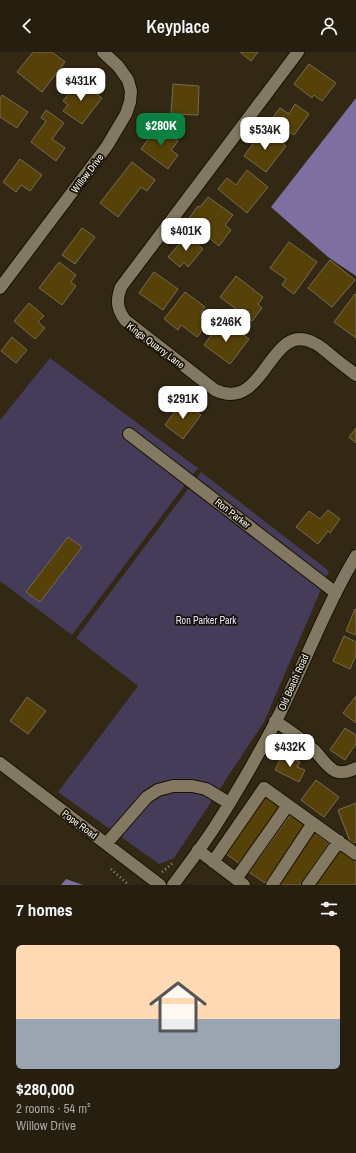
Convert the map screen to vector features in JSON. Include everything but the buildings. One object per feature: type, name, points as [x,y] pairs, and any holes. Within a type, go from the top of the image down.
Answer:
[{"type":"street","name":"Willow Drive","points":[[0,288],[107,146],[126,114],[130,102],[131,91],[128,80],[118,66],[103,52]]},
{"type":"street","name":"Kings Quarry Lane","points":[[298,52],[121,287],[117,306],[124,320],[215,390],[222,393],[231,395],[241,393],[250,387],[279,350],[287,343],[296,340],[304,340],[314,343],[356,375]]},
{"type":"street","name":"Ron Parker","points":[[129,434],[336,593]]},
{"type":"street","name":"Old Beach Road","points":[[173,885],[198,850],[239,786],[275,721],[319,626],[356,556]]},
{"type":"street","points":[[275,721],[290,730],[334,771],[349,772],[356,768]]},
{"type":"street","name":"Pope Road","points":[[0,763],[160,885]]},
{"type":"street","points":[[106,844],[147,798],[158,790],[173,786],[192,786],[206,789],[229,803]]},
{"type":"street","points":[[239,786],[256,798]]},
{"type":"street","points":[[213,862],[264,788],[356,854]]},
{"type":"street","points":[[198,850],[240,882],[288,805]]},
{"type":"street","points":[[272,885],[313,823]]},
{"type":"street","points":[[308,885],[339,841]]},
{"type":"path","points":[[111,869],[129,885]]},
{"type":"green space","points":[[50,358],[199,469],[197,469],[72,635],[0,581],[0,420]]},
{"type":"green space","name":"Ron Parker Park","points":[[201,472],[329,571],[264,722],[174,858],[159,864],[58,792],[138,686],[76,638]]},
{"type":"shaded area","points":[[356,98],[356,276],[328,257],[271,207]]},
{"type":"shaded area","points":[[66,879],[83,885],[61,885]]}]
